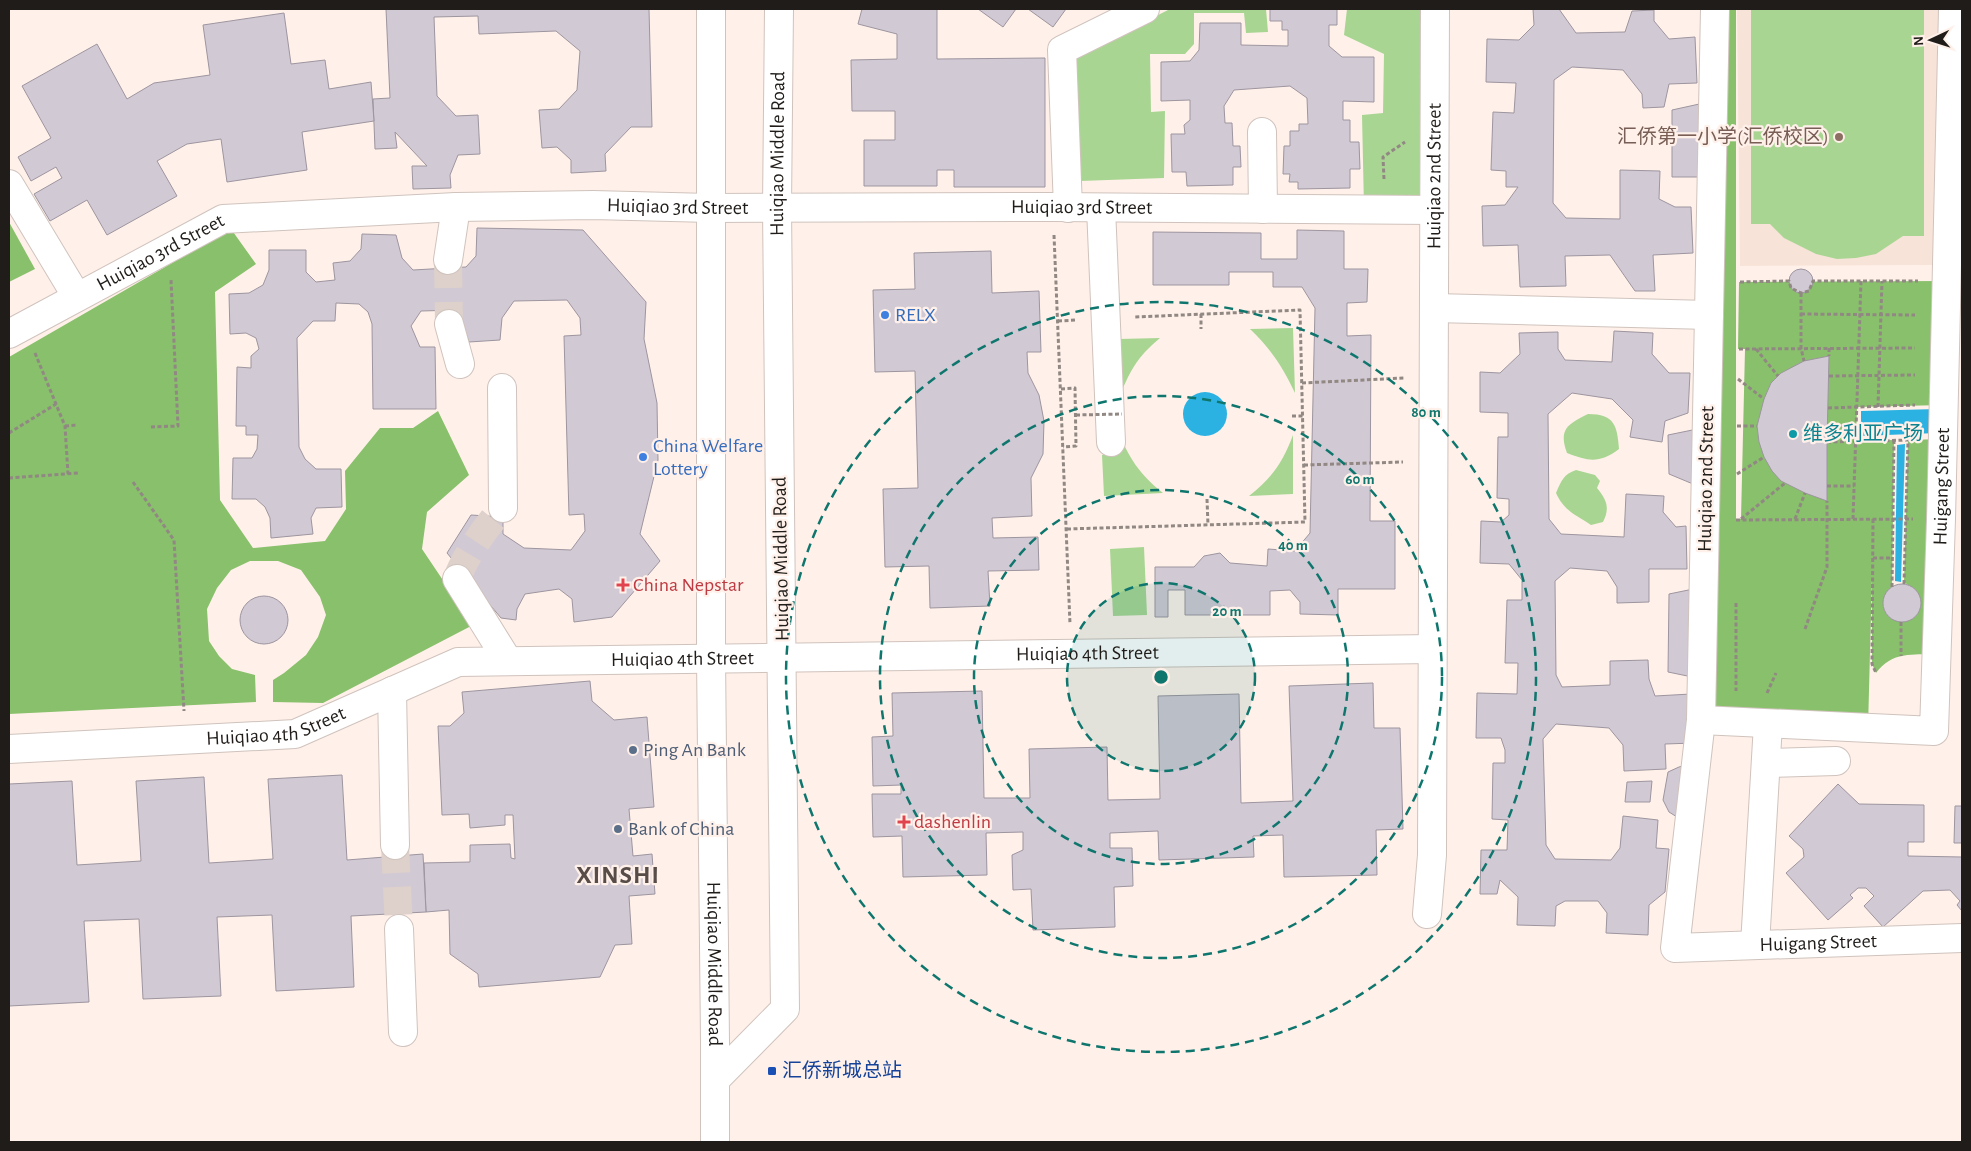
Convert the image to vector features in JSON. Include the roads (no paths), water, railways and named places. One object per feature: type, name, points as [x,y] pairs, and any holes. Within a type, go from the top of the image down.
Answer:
[{"type":"street","name":"Huiqiao Middle Road","points":[[711,9],[711,658],[716,1080],[715,1142]]},
{"type":"street","name":"Huiqiao Middle Road","points":[[716,1080],[785,1010],[777,207],[779,9]]},
{"type":"street","points":[[1061,207],[1062,50],[1145,9]]},
{"type":"street","name":"Huiqiao 2nd Street","points":[[1427,914],[1432,855],[1435,9]]},
{"type":"street","name":"Huiqiao 2nd Street","points":[[1675,948],[1701,720],[1715,9]]},
{"type":"street","name":"Huigang Street","points":[[1701,720],[1934,731],[1953,9]]},
{"type":"street","points":[[1262,132],[1262,209]]},
{"type":"street","points":[[9,184],[77,297]]},
{"type":"street","name":"Huiqiao 3rd Street","points":[[16,330],[223,219],[456,207],[594,205],[710,208],[1061,207],[1434,210]]},
{"type":"street","points":[[448,260],[456,207]]},
{"type":"street","points":[[1101,208],[1111,442]]},
{"type":"street","points":[[1434,308],[1709,315]]},
{"type":"street","points":[[449,324],[460,364]]},
{"type":"street","points":[[502,388],[503,508]]},
{"type":"street","points":[[457,579],[508,661]]},
{"type":"street","name":"Huiqiao 4th Street","points":[[9,748],[295,734],[458,662],[1432,649]]},
{"type":"street","points":[[392,691],[395,846]]},
{"type":"street","points":[[1754,945],[1768,724]]},
{"type":"street","points":[[1766,763],[1836,761]]},
{"type":"street","points":[[399,929],[403,1032]]},
{"type":"street","name":"Huigang Street","points":[[1675,948],[1962,938]]},
{"type":"water","points":[[1201,392],[1209,392],[1221,398],[1227,414],[1221,430],[1209,436],[1201,436],[1189,430],[1183,418],[1183,410],[1189,398]]},
{"type":"water","points":[[1937,409],[1937,433],[1861,436],[1861,411]]},
{"type":"water","points":[[1905,444],[1901,582],[1895,581],[1897,445]]},
{"type":"tunnel","points":[[448,260],[449,324]]},
{"type":"tunnel","points":[[457,579],[477,542],[503,508]]},
{"type":"tunnel","points":[[395,845],[399,929]]},
{"type":"place","name":"汇侨第一小学(汇侨校区)","points":[[1839,137]]},
{"type":"place","name":"RELX","points":[[885,315]]},
{"type":"place","name":"维多利亚广场","points":[[1793,434]]},
{"type":"place","name":"China Welfare Lottery","points":[[643,457]]},
{"type":"place","name":"China Nepstar","points":[[623,585]]},
{"type":"place","name":"Ping An Bank","points":[[633,750]]},
{"type":"place","name":"dashenlin","points":[[904,822]]},
{"type":"place","name":"Bank of China","points":[[618,829]]},
{"type":"place","name":"汇侨新城总站","points":[[772,1071]]},
{"type":"district","name":"XINSHI","points":[[618,875]]}]
